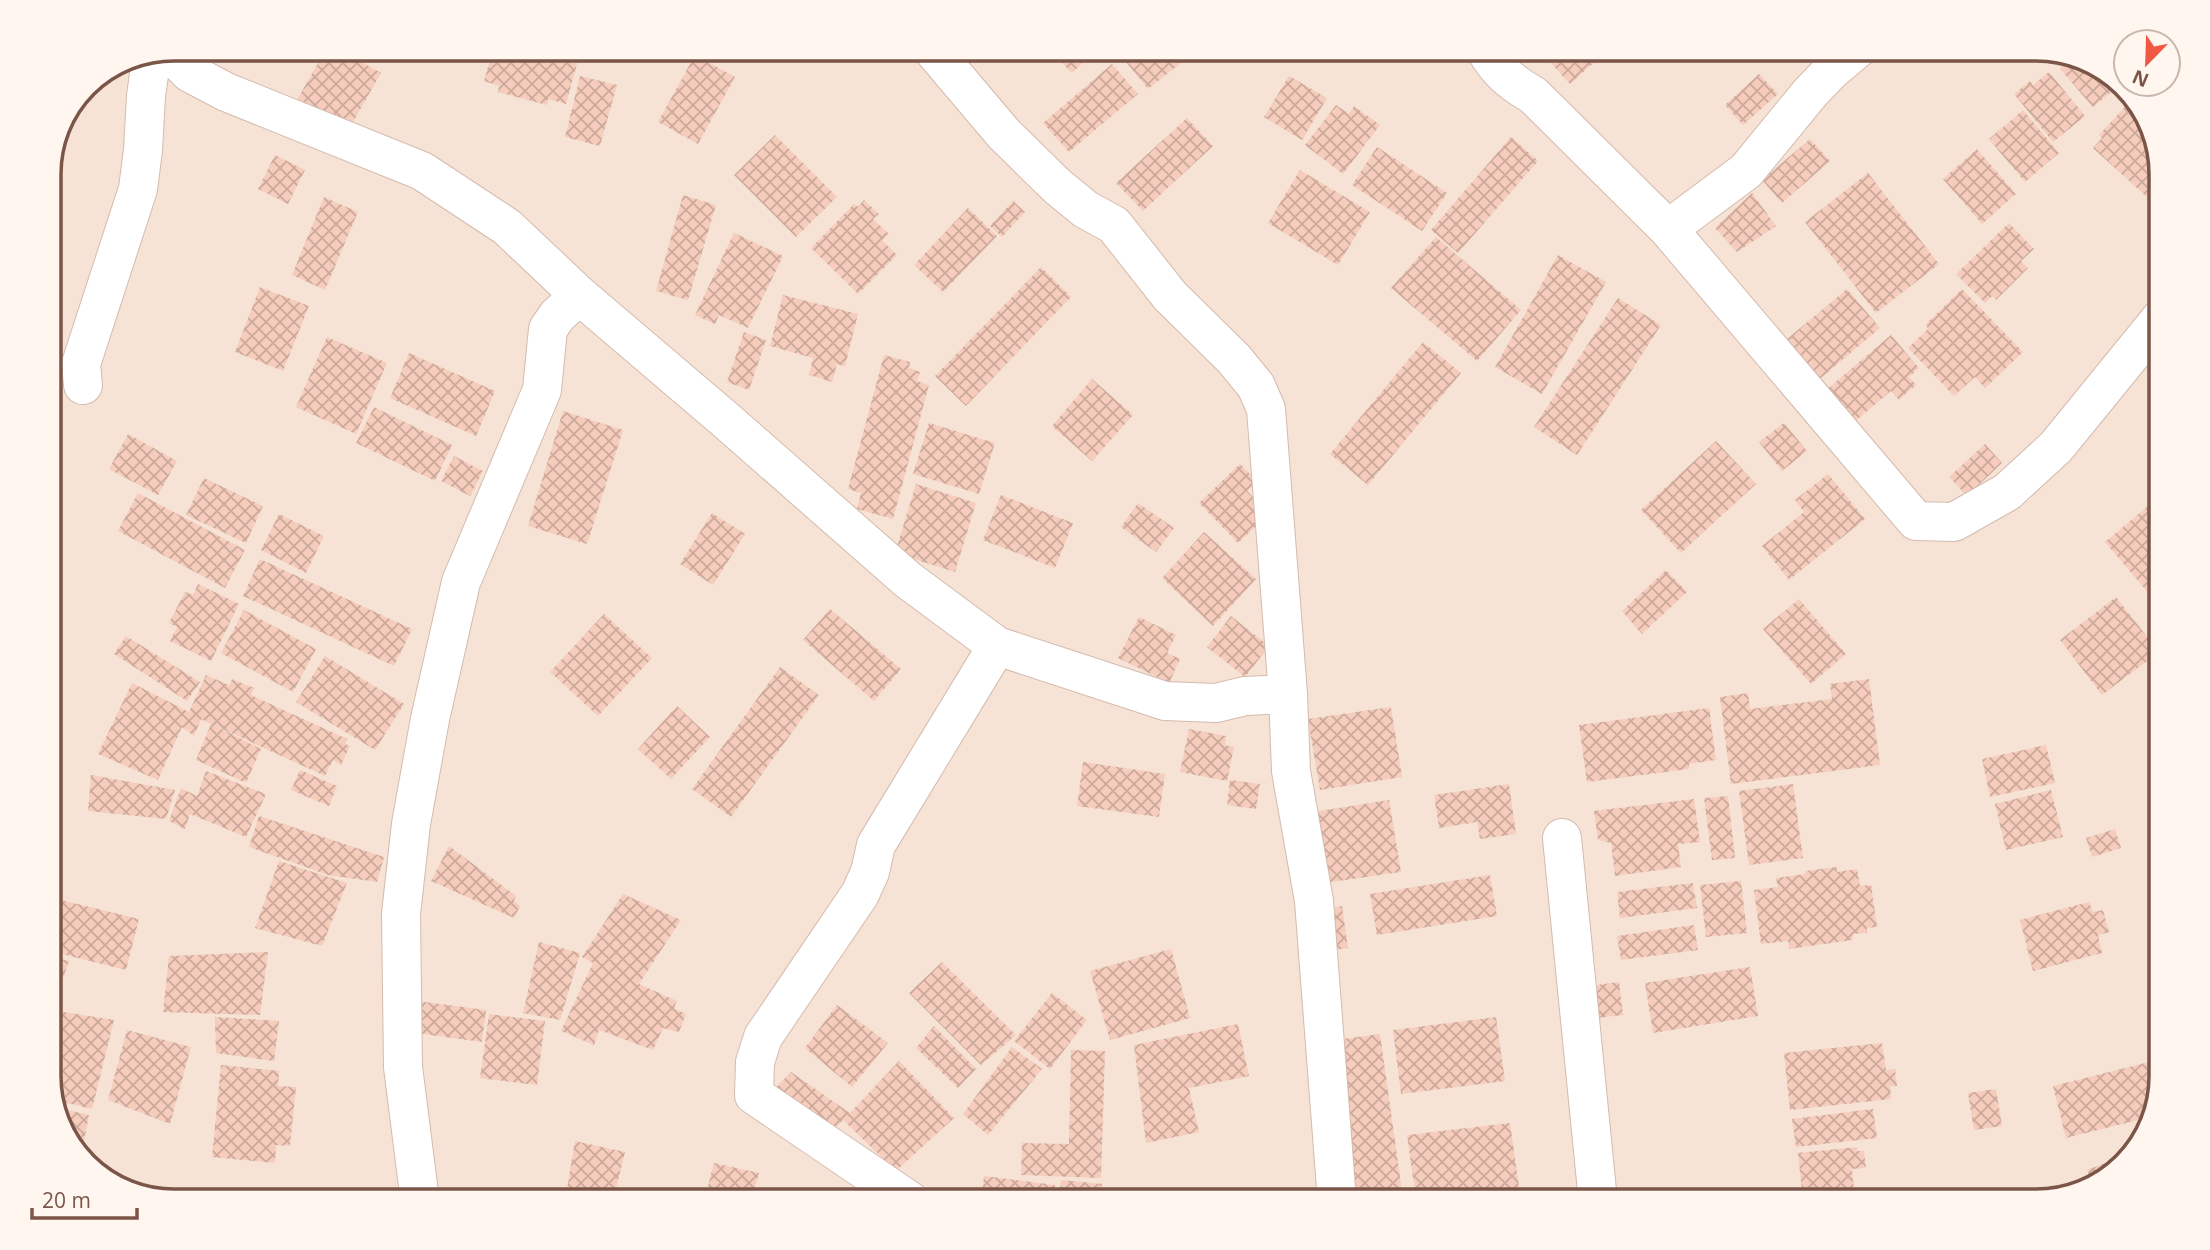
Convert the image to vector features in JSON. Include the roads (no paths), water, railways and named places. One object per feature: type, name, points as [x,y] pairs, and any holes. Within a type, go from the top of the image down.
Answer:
[{"type":"street","points":[[178,61],[190,73],[226,92],[422,171],[508,228],[579,295],[908,580],[996,646],[1165,701],[1216,703],[1245,695],[1288,694]]},
{"type":"street","points":[[942,61],[1004,134],[1049,177],[1084,209],[1114,225],[1170,296],[1234,359],[1256,386],[1266,409],[1288,694],[1291,771],[1314,901],[1336,1189]]},
{"type":"street","points":[[1491,61],[1510,82],[1534,95],[1668,229],[1916,521],[1954,522],[2007,492],[2056,447],[2149,333]]},
{"type":"street","points":[[1668,229],[1746,171],[1810,93],[1843,61]]},
{"type":"street","points":[[83,385],[81,363],[138,189],[151,63]]},
{"type":"street","points":[[418,1189],[403,1067],[401,914],[413,811],[430,719],[461,582],[542,390],[548,329],[557,316],[579,295]]},
{"type":"street","points":[[892,1189],[754,1095],[755,1062],[763,1037],[860,894],[870,872],[876,845],[996,646]]},
{"type":"street","points":[[1562,838],[1597,1189]]}]
